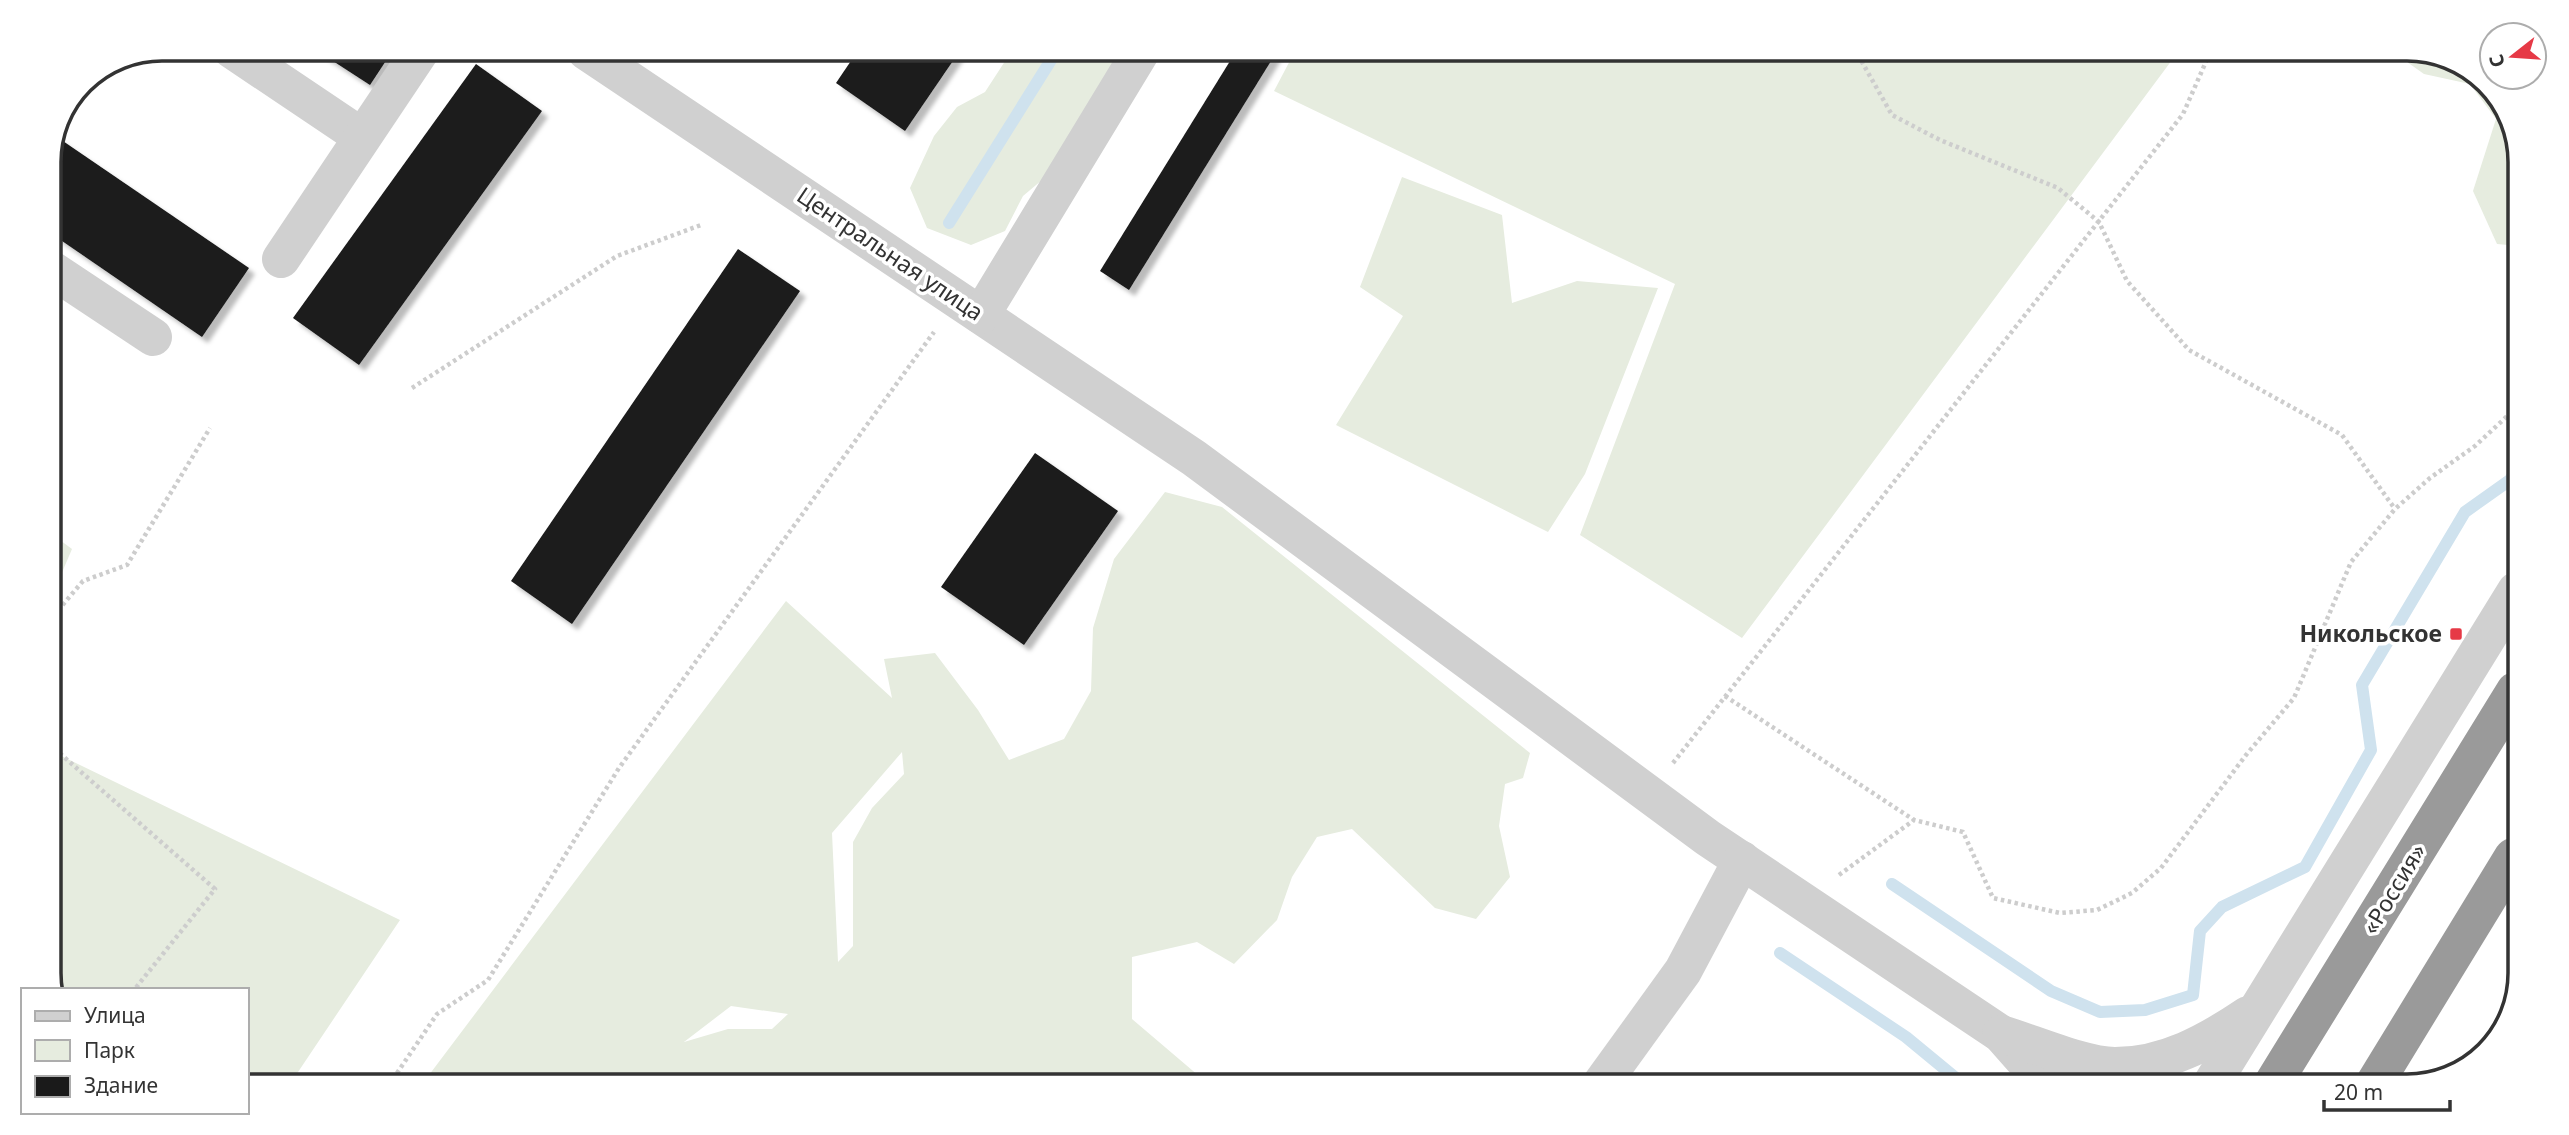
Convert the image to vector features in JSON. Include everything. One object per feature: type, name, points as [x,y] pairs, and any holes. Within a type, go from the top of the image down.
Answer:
[{"type":"highway","name":"«Россия»","points":[[2279,1074],[2508,702]]},
{"type":"highway","points":[[2381,1074],[2508,865]]},
{"type":"street","points":[[249,61],[362,137]]},
{"type":"street","points":[[281,259],[414,61]]},
{"type":"street","name":"Центральная улица","points":[[601,61],[1194,458],[1742,860],[2001,1034]]},
{"type":"street","points":[[969,307],[1135,61]]},
{"type":"street","points":[[61,276],[153,337]]},
{"type":"street","points":[[2218,1074],[2508,604]]},
{"type":"street","points":[[1609,1074],[1683,971],[1742,860]]},
{"type":"street","points":[[2001,1034],[2113,1066],[2150,1062],[2184,1052],[2207,1042],[2259,1008]]},
{"type":"street","points":[[2001,1034],[2036,1074]]},
{"type":"path","points":[[1861,61],[1892,115],[1940,140],[2058,188],[2099,222],[2127,281],[2189,349],[2342,435],[2395,509]]},
{"type":"path","points":[[1650,794],[2183,114],[2206,61]]},
{"type":"path","points":[[412,388],[617,256],[701,225]]},
{"type":"path","points":[[396,1074],[437,1013],[488,980],[619,768],[969,307]]},
{"type":"path","points":[[1725,696],[1914,820],[1963,832],[1993,898],[2060,913],[2097,910],[2132,894],[2161,868],[2246,755],[2294,698],[2351,562],[2395,509],[2430,478],[2495,430],[2508,416]]},
{"type":"path","points":[[61,607],[83,581],[127,565],[210,428]]},
{"type":"path","points":[[61,754],[215,889],[136,988]]},
{"type":"path","points":[[1804,900],[1914,820]]},
{"type":"green space","points":[[1005,61],[1114,61],[1042,180],[1023,196],[1005,231],[971,245],[927,228],[910,188],[934,136],[957,107],[985,92]]},
{"type":"green space","points":[[1290,61],[2171,61],[1742,638],[1580,535],[1675,284],[1274,91]]},
{"type":"green space","points":[[2406,61],[2426,63],[2463,78],[2473,86],[2483,96],[2491,106],[2502,130],[2508,156],[2508,245],[2497,244],[2473,191],[2496,119],[2470,84],[2424,74]]},
{"type":"green space","points":[[1402,177],[1502,215],[1512,303],[1577,281],[1658,288],[1585,474],[1548,532],[1336,425],[1403,316],[1360,287]]},
{"type":"green space","points":[[1165,492],[1222,507],[1530,753],[1523,778],[1505,784],[1499,826],[1510,877],[1476,919],[1435,908],[1352,829],[1317,837],[1292,877],[1277,920],[1234,964],[1197,942],[1132,957],[1132,1019],[1197,1074],[430,1074],[786,601],[892,698],[884,659],[935,653],[978,710],[1009,760],[1064,739],[1091,691],[1093,628],[1114,559]],"holes":[[[902,752],[904,774],[872,808],[853,842],[853,946],[838,962],[832,833]],[[731,1006],[788,1014],[772,1029],[728,1029],[684,1042]]]},
{"type":"green space","points":[[61,541],[72,549],[61,575]]},
{"type":"green space","points":[[61,756],[400,920],[297,1074],[248,1074],[248,988],[62,988]]},
{"type":"building","points":[[333,61],[386,61],[370,85]]},
{"type":"building","points":[[851,61],[953,61],[905,131],[836,83]]},
{"type":"building","points":[[1230,61],[1271,61],[1129,290],[1100,271]]},
{"type":"building","points":[[476,64],[542,111],[359,365],[293,318]]},
{"type":"building","points":[[64,142],[249,268],[202,337],[61,240],[61,156]]},
{"type":"building","points":[[738,249],[800,291],[572,624],[511,581]]},
{"type":"building","points":[[1035,453],[1118,511],[1024,645],[941,587]]},
{"type":"waterway","points":[[949,223],[1050,61]]},
{"type":"waterway","points":[[1892,884],[2051,991],[2100,1012],[2145,1010],[2193,995],[2200,931],[2222,907],[2305,867],[2371,750],[2362,685],[2465,512],[2508,481]]},
{"type":"waterway","points":[[1780,953],[1906,1037],[1951,1074]]},
{"type":"place","name":"Никольское","points":[[2456,634]]}]
